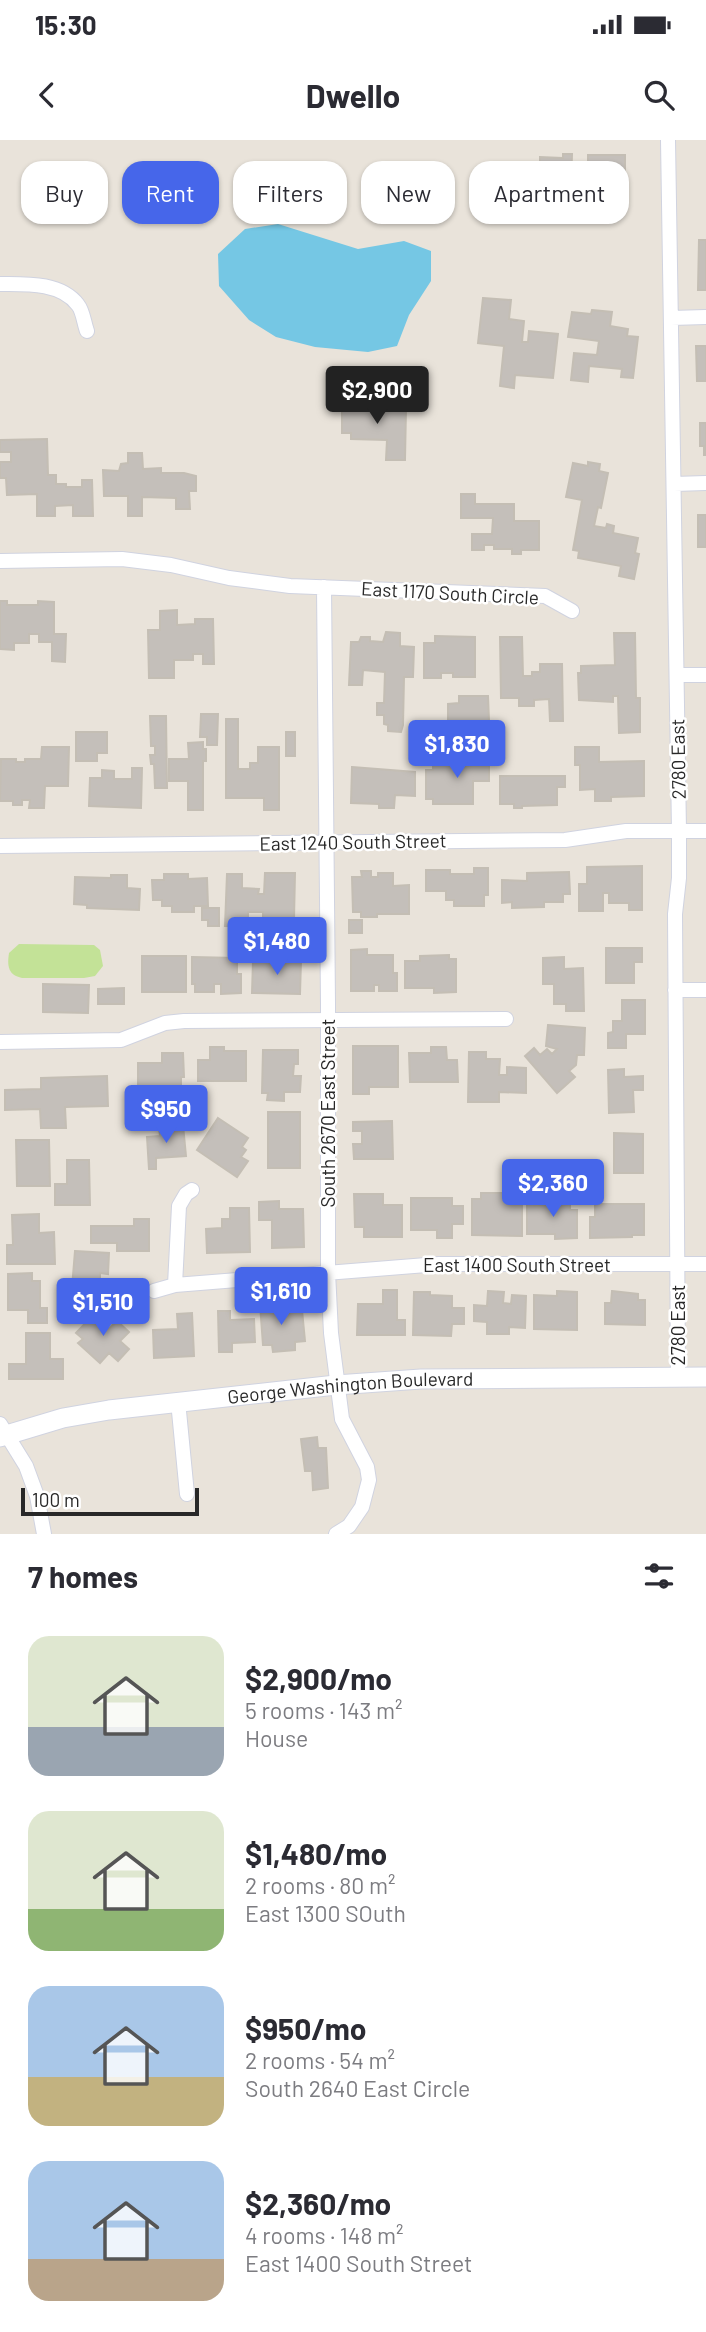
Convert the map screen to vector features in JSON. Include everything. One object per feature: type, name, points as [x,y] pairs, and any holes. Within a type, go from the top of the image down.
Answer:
[{"type":"main road","name":"George Washington Boulevard","points":[[2,1432],[63,1419],[178,1401],[336,1385],[421,1379],[706,1377]]},
{"type":"street","name":"2780 East","points":[[668,140],[679,831],[675,914],[678,1377]]},
{"type":"street","points":[[0,284],[45,286],[63,292],[79,305],[87,331]]},
{"type":"street","points":[[671,318],[706,317]]},
{"type":"street","points":[[674,484],[706,483]]},
{"type":"street","name":"East 1170 South Circle","points":[[0,561],[122,559],[290,586],[545,596],[572,611]]},
{"type":"street","name":"South 2670 East Street","points":[[324,587],[328,1272],[336,1385],[342,1419],[367,1468],[369,1480],[362,1507],[349,1526],[336,1534]]},
{"type":"street","points":[[677,675],[706,675]]},
{"type":"street","name":"East 1240 South Street","points":[[0,846],[565,840],[626,831],[706,831]]},
{"type":"street","points":[[675,990],[706,990]]},
{"type":"street","points":[[0,1042],[121,1040],[165,1023],[184,1021],[506,1019]]},
{"type":"street","points":[[175,1285],[179,1206],[186,1194],[192,1190]]},
{"type":"street","name":"East 1400 South Street","points":[[154,1291],[175,1285],[439,1264],[706,1264]]},
{"type":"street","points":[[178,1401],[187,1494]]},
{"type":"street","points":[[2,1432],[26,1466],[37,1496],[44,1534]]},
{"type":"green space","points":[[19,944],[94,945],[100,950],[103,966],[95,976],[84,978],[22,978],[14,975],[9,966],[9,953]]},
{"type":"water","points":[[278,224],[358,249],[404,241],[431,251],[431,281],[409,315],[397,346],[368,352],[315,347],[276,337],[249,320],[219,286],[218,254],[245,229]]},
{"type":"building","points":[[563,154],[572,154],[572,161],[540,161],[540,157],[563,158]]},
{"type":"building","points":[[588,155],[625,155],[625,161],[588,161]]},
{"type":"building","points":[[699,240],[706,240],[706,290],[698,290]]},
{"type":"building","points":[[483,298],[511,300],[509,319],[524,321],[522,342],[528,342],[529,331],[558,334],[553,378],[515,375],[514,388],[500,386],[504,346],[478,343]]},
{"type":"building","points":[[592,310],[612,312],[610,326],[628,329],[627,336],[638,337],[633,378],[621,377],[622,369],[589,366],[588,382],[571,380],[574,353],[597,355],[599,341],[568,337],[572,312],[591,314]]},
{"type":"building","points":[[696,346],[706,346],[706,381],[697,381]]},
{"type":"building","points":[[342,404],[406,408],[405,460],[386,460],[387,440],[351,439],[351,433],[342,433]]},
{"type":"building","points":[[700,423],[706,423],[706,455],[704,446],[700,446]]},
{"type":"building","points":[[47,439],[48,475],[56,475],[56,484],[82,487],[82,480],[92,480],[93,516],[73,516],[73,505],[55,506],[55,516],[37,516],[37,494],[7,495],[6,478],[0,478],[0,462],[11,462],[11,452],[0,452],[0,440]]},
{"type":"building","points":[[128,453],[142,453],[143,469],[161,468],[161,473],[196,476],[196,491],[189,491],[190,509],[176,509],[176,498],[142,497],[142,516],[128,516],[128,496],[104,496],[103,470],[119,471],[121,464],[128,463]]},
{"type":"building","points":[[588,462],[600,464],[599,471],[608,473],[601,508],[598,507],[594,526],[606,528],[607,524],[614,526],[613,533],[638,538],[635,553],[639,554],[634,579],[619,576],[621,566],[578,558],[579,551],[573,550],[582,500],[566,497],[573,463],[588,466]]},
{"type":"building","points":[[461,494],[475,494],[475,504],[514,504],[514,521],[539,521],[539,550],[521,550],[521,554],[512,554],[512,549],[494,549],[494,545],[484,545],[484,550],[472,550],[472,534],[492,534],[493,518],[461,518]]},
{"type":"building","points":[[698,515],[706,515],[706,547],[698,547]]},
{"type":"building","points":[[0,601],[7,601],[7,605],[54,602],[54,634],[66,634],[65,662],[52,661],[52,642],[39,642],[39,634],[29,634],[29,643],[14,643],[14,650],[0,649]]},
{"type":"building","points":[[177,610],[177,625],[195,624],[195,619],[213,619],[214,664],[203,664],[203,654],[193,654],[193,660],[174,660],[174,678],[149,678],[148,630],[160,630],[160,611]]},
{"type":"building","points":[[386,632],[400,633],[400,646],[414,647],[413,677],[404,677],[401,732],[388,731],[388,725],[384,724],[384,715],[377,715],[377,703],[384,703],[385,672],[363,670],[362,685],[349,685],[351,642],[359,642],[361,637],[370,637],[370,641],[383,642]]},
{"type":"building","points":[[614,633],[635,633],[636,698],[640,698],[640,732],[619,733],[618,696],[613,696],[613,702],[579,700],[578,673],[581,673],[581,666],[615,665]]},
{"type":"building","points":[[435,636],[475,637],[475,677],[453,677],[453,673],[441,673],[441,678],[424,678],[424,643],[435,643]]},
{"type":"building","points":[[500,637],[522,637],[523,676],[540,672],[540,664],[562,664],[563,721],[550,721],[549,699],[534,700],[534,706],[519,706],[519,698],[501,698]]},
{"type":"building","points":[[459,696],[488,696],[489,721],[448,721],[448,704],[459,703]]},
{"type":"building","points":[[201,714],[218,714],[217,745],[207,745],[207,737],[200,737]]},
{"type":"building","points":[[150,716],[166,716],[167,788],[155,788],[154,764],[151,764],[150,755],[155,755],[155,746],[151,746]]},
{"type":"building","points":[[226,719],[238,719],[238,769],[250,769],[250,763],[258,763],[258,747],[279,747],[279,810],[264,810],[264,798],[226,798]]},
{"type":"building","points":[[76,732],[107,732],[107,753],[97,753],[97,761],[76,761]]},
{"type":"building","points":[[286,732],[295,732],[295,756],[286,756]]},
{"type":"building","points":[[203,742],[206,761],[203,761],[203,810],[188,810],[188,781],[169,781],[169,759],[189,759],[188,743]]},
{"type":"building","points":[[42,747],[69,747],[68,786],[45,786],[44,808],[29,808],[30,800],[22,800],[22,805],[13,805],[13,801],[0,801],[1,759],[25,762],[25,759],[41,759]]},
{"type":"building","points":[[575,747],[599,747],[599,762],[644,761],[644,796],[611,797],[611,801],[595,801],[595,789],[580,790],[580,765],[575,765]]},
{"type":"building","points":[[468,749],[482,749],[482,760],[489,760],[489,781],[473,781],[473,804],[433,804],[433,799],[426,799],[426,770],[433,770],[433,764],[468,764]]},
{"type":"building","points":[[352,767],[415,772],[415,796],[395,795],[394,808],[379,808],[379,804],[351,803]]},
{"type":"building","points":[[132,768],[142,768],[141,808],[89,806],[90,778],[102,778],[102,770],[114,771],[114,779],[132,779]]},
{"type":"building","points":[[500,776],[565,776],[565,787],[557,787],[557,805],[514,808],[514,804],[500,804]]},
{"type":"building","points":[[642,866],[642,910],[629,910],[629,903],[609,903],[609,893],[603,893],[603,911],[579,911],[579,884],[587,884],[587,867]]},
{"type":"building","points":[[474,868],[488,868],[488,895],[484,895],[484,906],[454,906],[454,900],[446,900],[446,891],[426,891],[426,870],[474,874]]},
{"type":"building","points":[[361,871],[371,871],[371,877],[378,877],[378,873],[393,873],[393,886],[409,885],[409,914],[361,917],[361,912],[353,912],[352,877],[362,877]]},
{"type":"building","points":[[569,872],[570,894],[563,894],[563,902],[544,902],[544,907],[512,908],[512,902],[502,903],[502,880],[527,881],[527,873]]},
{"type":"building","points":[[265,873],[295,873],[294,919],[263,919],[263,912],[248,912],[248,927],[225,926],[227,874],[242,874],[242,888],[259,889],[258,894],[264,894]]},
{"type":"building","points":[[164,874],[188,874],[188,879],[207,878],[208,906],[194,906],[194,912],[172,912],[172,906],[162,906],[162,900],[153,900],[152,880],[164,880]]},
{"type":"building","points":[[111,875],[127,875],[127,888],[140,889],[139,910],[87,908],[87,905],[74,904],[75,877],[111,878]]},
{"type":"building","points":[[202,908],[219,908],[219,926],[208,926],[208,920],[202,920]]},
{"type":"building","points":[[349,920],[362,920],[362,933],[349,933]]},
{"type":"building","points":[[606,948],[642,948],[642,962],[634,962],[634,983],[606,983]]},
{"type":"building","points":[[367,949],[367,955],[393,955],[397,991],[379,991],[379,985],[374,985],[374,991],[351,991],[351,950]]},
{"type":"building","points":[[449,955],[449,959],[456,959],[456,992],[434,993],[434,988],[405,988],[405,961],[420,961],[420,956]]},
{"type":"building","points":[[142,956],[186,956],[186,992],[142,992]]},
{"type":"building","points":[[192,957],[237,958],[237,974],[241,974],[241,993],[221,994],[221,984],[214,984],[214,992],[195,992],[195,984],[192,984]]},
{"type":"building","points":[[564,957],[564,969],[583,968],[584,1011],[566,1011],[566,1004],[554,1004],[554,984],[543,984],[543,958]]},
{"type":"building","points":[[253,961],[301,961],[300,994],[252,993]]},
{"type":"building","points":[[43,984],[89,985],[88,1013],[43,1012]]},
{"type":"building","points":[[124,988],[124,1004],[98,1004],[98,989]]},
{"type":"building","points":[[622,1000],[645,1000],[645,1034],[626,1034],[626,1048],[608,1048],[608,1033],[613,1032],[613,1021],[622,1021]]},
{"type":"building","points":[[548,1025],[585,1028],[584,1055],[577,1055],[576,1065],[569,1071],[575,1077],[557,1093],[525,1056],[534,1048],[540,1055],[547,1049],[552,1054],[557,1049],[546,1046]]},
{"type":"building","points":[[353,1046],[398,1046],[398,1087],[369,1087],[369,1094],[353,1094]]},
{"type":"building","points":[[210,1047],[224,1047],[224,1051],[246,1051],[246,1081],[198,1081],[198,1060],[210,1060]]},
{"type":"building","points":[[431,1047],[446,1047],[447,1060],[457,1060],[458,1082],[410,1082],[409,1053],[431,1053]]},
{"type":"building","points":[[263,1050],[298,1050],[298,1064],[294,1064],[293,1076],[301,1076],[300,1092],[284,1092],[284,1101],[267,1100],[268,1093],[262,1093]]},
{"type":"building","points":[[469,1052],[486,1052],[486,1059],[500,1059],[499,1075],[507,1075],[507,1067],[526,1068],[526,1093],[499,1092],[499,1102],[468,1102]]},
{"type":"building","points":[[162,1053],[183,1053],[184,1077],[181,1077],[181,1087],[164,1088],[164,1094],[151,1094],[151,1088],[138,1089],[138,1063],[162,1063]]},
{"type":"building","points":[[624,1069],[624,1077],[643,1076],[643,1090],[633,1090],[634,1112],[609,1113],[608,1070]]},
{"type":"building","points":[[107,1076],[108,1106],[65,1107],[66,1128],[41,1128],[40,1109],[5,1110],[5,1090],[41,1089],[41,1078]]},
{"type":"building","points":[[268,1112],[300,1112],[300,1168],[268,1168]]},
{"type":"building","points":[[218,1118],[248,1138],[242,1147],[246,1150],[241,1157],[248,1161],[237,1177],[197,1150]]},
{"type":"building","points":[[392,1121],[393,1159],[354,1159],[353,1144],[362,1144],[362,1131],[353,1131],[353,1122]]},
{"type":"building","points":[[183,1125],[186,1156],[156,1158],[156,1169],[149,1169],[147,1137],[160,1136],[159,1127]]},
{"type":"building","points":[[614,1133],[643,1134],[643,1173],[614,1173]]},
{"type":"building","points":[[16,1140],[49,1140],[50,1186],[17,1186]]},
{"type":"building","points":[[67,1160],[89,1160],[90,1205],[55,1205],[55,1184],[67,1184]]},
{"type":"building","points":[[481,1193],[504,1193],[504,1200],[522,1200],[522,1236],[472,1235],[472,1199],[481,1199]]},
{"type":"building","points":[[354,1194],[383,1194],[383,1205],[402,1205],[402,1237],[364,1237],[364,1227],[355,1227]]},
{"type":"building","points":[[570,1196],[570,1210],[577,1210],[577,1238],[555,1239],[555,1234],[527,1234],[527,1202],[534,1202],[534,1206],[552,1205],[552,1197]]},
{"type":"building","points":[[411,1198],[452,1198],[452,1206],[463,1206],[463,1224],[452,1224],[452,1238],[437,1238],[437,1230],[411,1230]]},
{"type":"building","points":[[279,1201],[279,1209],[303,1209],[304,1247],[272,1248],[272,1220],[259,1220],[259,1202]]},
{"type":"building","points":[[595,1204],[644,1204],[644,1235],[590,1238],[590,1217],[595,1217]]},
{"type":"building","points":[[230,1208],[249,1208],[250,1252],[207,1253],[206,1229],[222,1228],[222,1219],[230,1219]]},
{"type":"building","points":[[39,1214],[39,1233],[54,1232],[55,1264],[7,1264],[7,1245],[13,1245],[12,1215]]},
{"type":"building","points":[[134,1219],[149,1219],[149,1251],[117,1251],[117,1243],[91,1243],[91,1226],[134,1226]]},
{"type":"building","points":[[75,1251],[109,1253],[108,1274],[100,1273],[100,1280],[107,1281],[106,1295],[91,1294],[91,1301],[71,1300]]},
{"type":"building","points":[[32,1273],[32,1281],[40,1281],[40,1308],[47,1308],[47,1323],[28,1323],[28,1310],[8,1310],[8,1274]]},
{"type":"building","points":[[383,1290],[397,1290],[397,1320],[405,1320],[405,1335],[357,1335],[358,1304],[383,1304]]},
{"type":"building","points":[[488,1291],[504,1292],[503,1303],[511,1304],[512,1295],[526,1296],[525,1328],[509,1327],[509,1334],[487,1334],[487,1322],[474,1321],[474,1305],[487,1306]]},
{"type":"building","points":[[557,1291],[577,1292],[577,1330],[534,1329],[534,1295],[557,1296]]},
{"type":"building","points":[[612,1291],[638,1294],[638,1300],[645,1300],[645,1325],[605,1324],[605,1303],[611,1303]]},
{"type":"building","points":[[414,1292],[452,1296],[452,1308],[464,1308],[464,1324],[452,1324],[451,1336],[413,1335]]},
{"type":"building","points":[[281,1303],[282,1312],[302,1310],[305,1341],[295,1342],[295,1350],[273,1352],[272,1345],[263,1345],[260,1304]]},
{"type":"building","points":[[98,1310],[107,1319],[103,1324],[109,1329],[117,1321],[129,1332],[120,1341],[129,1349],[118,1361],[109,1353],[100,1363],[78,1343],[83,1339],[76,1333]]},
{"type":"building","points":[[218,1311],[230,1311],[230,1320],[254,1319],[255,1342],[232,1343],[232,1352],[219,1352]]},
{"type":"building","points":[[192,1313],[194,1356],[154,1358],[153,1330],[178,1329],[177,1314]]},
{"type":"building","points":[[26,1333],[50,1333],[50,1359],[63,1359],[63,1379],[9,1379],[9,1364],[26,1364]]},
{"type":"building","points":[[317,1437],[318,1448],[326,1448],[328,1488],[313,1490],[312,1471],[305,1471],[301,1439]]}]
